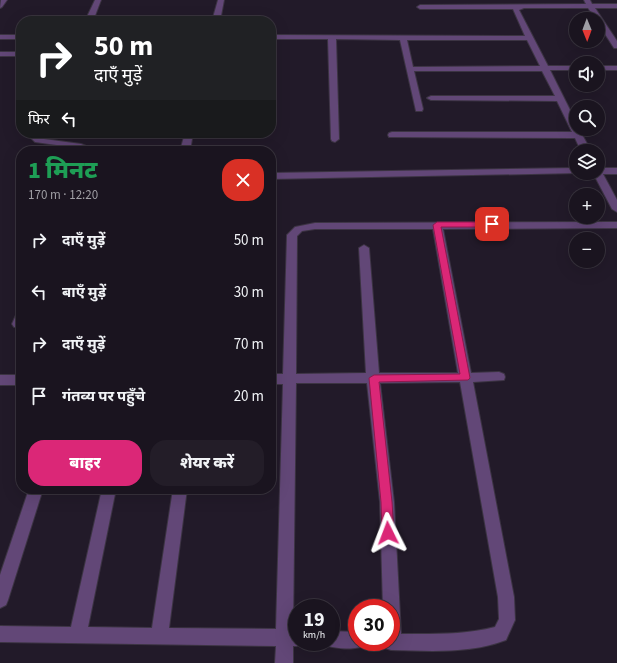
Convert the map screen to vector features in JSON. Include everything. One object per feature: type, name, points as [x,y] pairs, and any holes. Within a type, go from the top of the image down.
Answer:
[{"type":"street","points":[[0,6],[4,0]]},
{"type":"street","points":[[91,16],[98,0]]},
{"type":"street","points":[[217,16],[221,0]]},
{"type":"street","points":[[420,7],[518,7],[589,3],[617,6]]},
{"type":"street","points":[[589,3],[617,46]]},
{"type":"street","points":[[518,7],[516,10],[569,119]]},
{"type":"street","points":[[0,37],[16,37]]},
{"type":"street","points":[[276,37],[530,38]]},
{"type":"street","points":[[332,37],[335,139]]},
{"type":"street","points":[[403,38],[419,109]]},
{"type":"street","points":[[0,54],[16,54]]},
{"type":"street","points":[[410,69],[569,68]]},
{"type":"street","points":[[605,68],[617,68]]},
{"type":"street","points":[[431,98],[559,99]]},
{"type":"street","points":[[392,135],[569,135]]},
{"type":"street","points":[[35,138],[38,140],[79,146]]},
{"type":"street","points":[[276,176],[569,171]]},
{"type":"street","points":[[605,172],[617,171]]},
{"type":"street","points":[[602,180],[617,210]]},
{"type":"street","points":[[400,642],[484,639],[500,634],[508,620],[506,597],[437,225]]},
{"type":"street","points":[[291,599],[289,379],[291,244],[292,236],[295,232],[299,229],[315,226],[617,225]]},
{"type":"street","points":[[364,248],[374,378],[386,502],[390,599]]},
{"type":"street","points":[[276,379],[499,377]]},
{"type":"street","points":[[0,380],[16,380]]},
{"type":"street","points":[[0,600],[34,494]]},
{"type":"street","points":[[78,635],[108,494]]},
{"type":"street","points":[[159,636],[179,494]]},
{"type":"street","points":[[0,634],[288,638]]},
{"type":"street","points":[[284,663],[288,649]]},
{"type":"route","points":[[388,533],[374,378],[465,378],[437,225],[492,224]]}]
